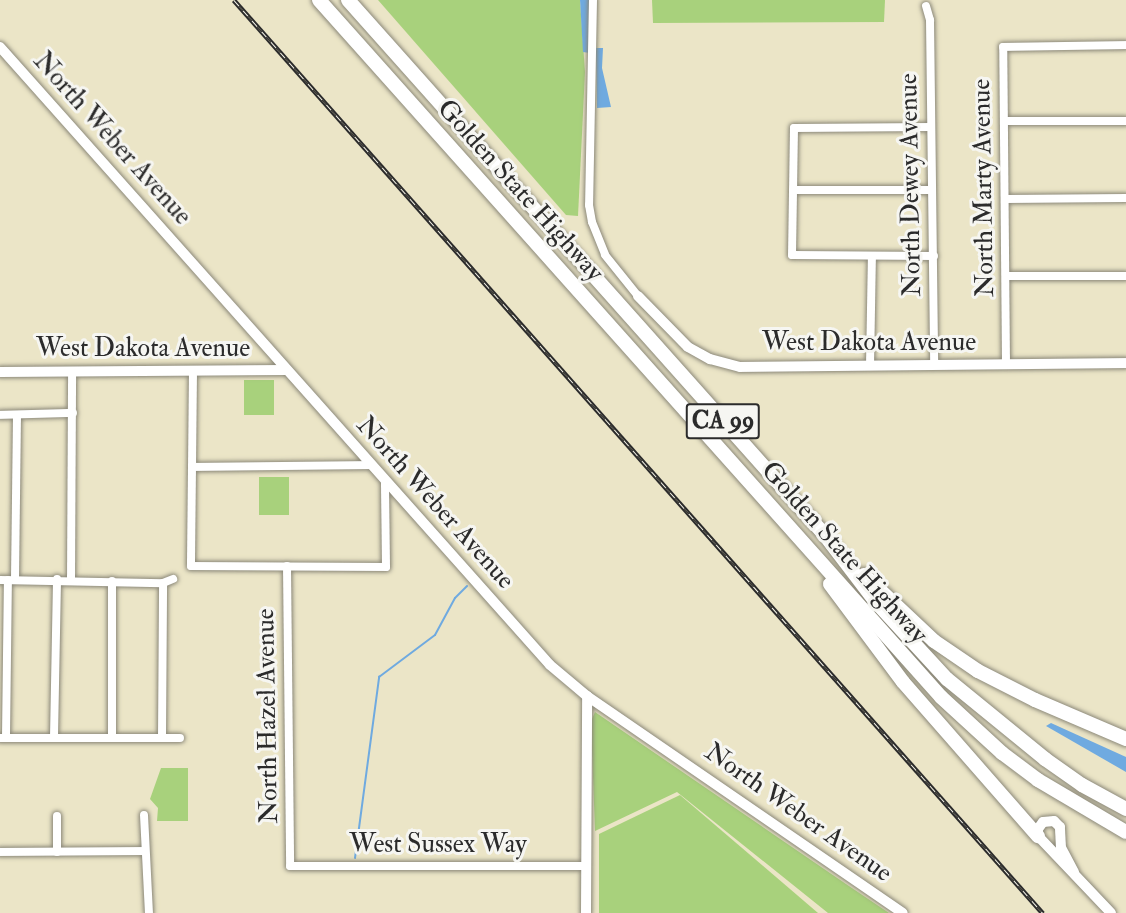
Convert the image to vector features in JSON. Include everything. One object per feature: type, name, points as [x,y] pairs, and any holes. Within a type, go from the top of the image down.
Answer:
[{"type":"highway","name":"Golden State Highway","points":[[319,0],[940,697],[972,727],[1038,780],[1073,803],[1126,832]]},
{"type":"highway","name":"Golden State Highway","points":[[348,0],[824,534],[875,601],[947,679],[1045,759],[1082,784],[1126,809]]},
{"type":"highway","points":[[824,534],[915,625],[956,657],[1035,700],[1126,739]]},
{"type":"highway","points":[[797,535],[822,574],[903,682],[1038,836]]},
{"type":"main road","name":"North Weber Avenue","points":[[0,47],[544,659],[587,696],[903,913]]},
{"type":"main road","name":"West Dakota Avenue","points":[[638,296],[672,334],[688,347],[723,363],[740,367],[1126,363]]},
{"type":"main road","name":"West Dakota Avenue","points":[[0,372],[287,370]]},
{"type":"main road","points":[[586,913],[587,696]]},
{"type":"main road","points":[[1074,872],[1061,848],[1059,824],[1051,821],[1043,822],[1038,836],[1110,913]]},
{"type":"street","points":[[593,0],[589,205],[595,232],[605,255],[638,296]]},
{"type":"street","name":"North Dewey Avenue","points":[[926,6],[930,20],[934,365]]},
{"type":"street","name":"North Marty Avenue","points":[[1005,364],[1003,47],[1126,45]]},
{"type":"street","points":[[1004,121],[1126,121]]},
{"type":"street","points":[[931,127],[794,128],[792,255],[934,256]]},
{"type":"street","points":[[793,190],[931,190]]},
{"type":"street","points":[[1005,199],[1126,198]]},
{"type":"street","points":[[870,366],[872,256]]},
{"type":"street","points":[[1006,276],[1126,276]]},
{"type":"street","points":[[193,371],[191,566],[386,567],[385,480]]},
{"type":"street","points":[[71,580],[72,372]]},
{"type":"street","points":[[0,416],[73,413]]},
{"type":"street","points":[[17,415],[8,580],[3,738],[180,738]]},
{"type":"street","points":[[192,466],[371,465]]},
{"type":"street","name":"North Hazel Avenue","points":[[287,566],[290,866]]},
{"type":"street","points":[[54,737],[57,579]]},
{"type":"street","points":[[8,580],[112,580],[163,583],[173,579]]},
{"type":"street","points":[[112,580],[112,737]]},
{"type":"street","points":[[162,738],[163,583]]},
{"type":"street","points":[[144,814],[144,852],[149,913]]},
{"type":"street","points":[[57,816],[57,852]]},
{"type":"street","points":[[0,852],[144,852]]},
{"type":"street","name":"West Sussex Way","points":[[290,866],[586,866]]},
{"type":"green space","points":[[378,0],[580,0],[585,72],[578,216],[566,215]]},
{"type":"green space","points":[[652,0],[885,0],[884,22],[653,23]]},
{"type":"green space","points":[[244,380],[274,380],[274,415],[244,415]]},
{"type":"green space","points":[[259,477],[289,477],[289,515],[259,515]]},
{"type":"green space","points":[[595,712],[889,913],[828,913],[677,792],[595,831],[591,721]]},
{"type":"green space","points":[[161,768],[188,768],[188,821],[157,821],[158,808],[150,799]]},
{"type":"green space","points":[[680,795],[818,913],[599,913],[599,834]]},
{"type":"water","points":[[580,0],[590,0],[590,53],[583,52]]},
{"type":"water","points":[[596,48],[603,48],[602,68],[611,107],[597,108]]},
{"type":"water","points":[[1051,723],[1126,757],[1126,772],[1046,726]]},
{"type":"waterway","points":[[355,858],[379,677],[435,635],[455,598],[467,586]]},
{"type":"railway","points":[[234,0],[1043,913]]}]
